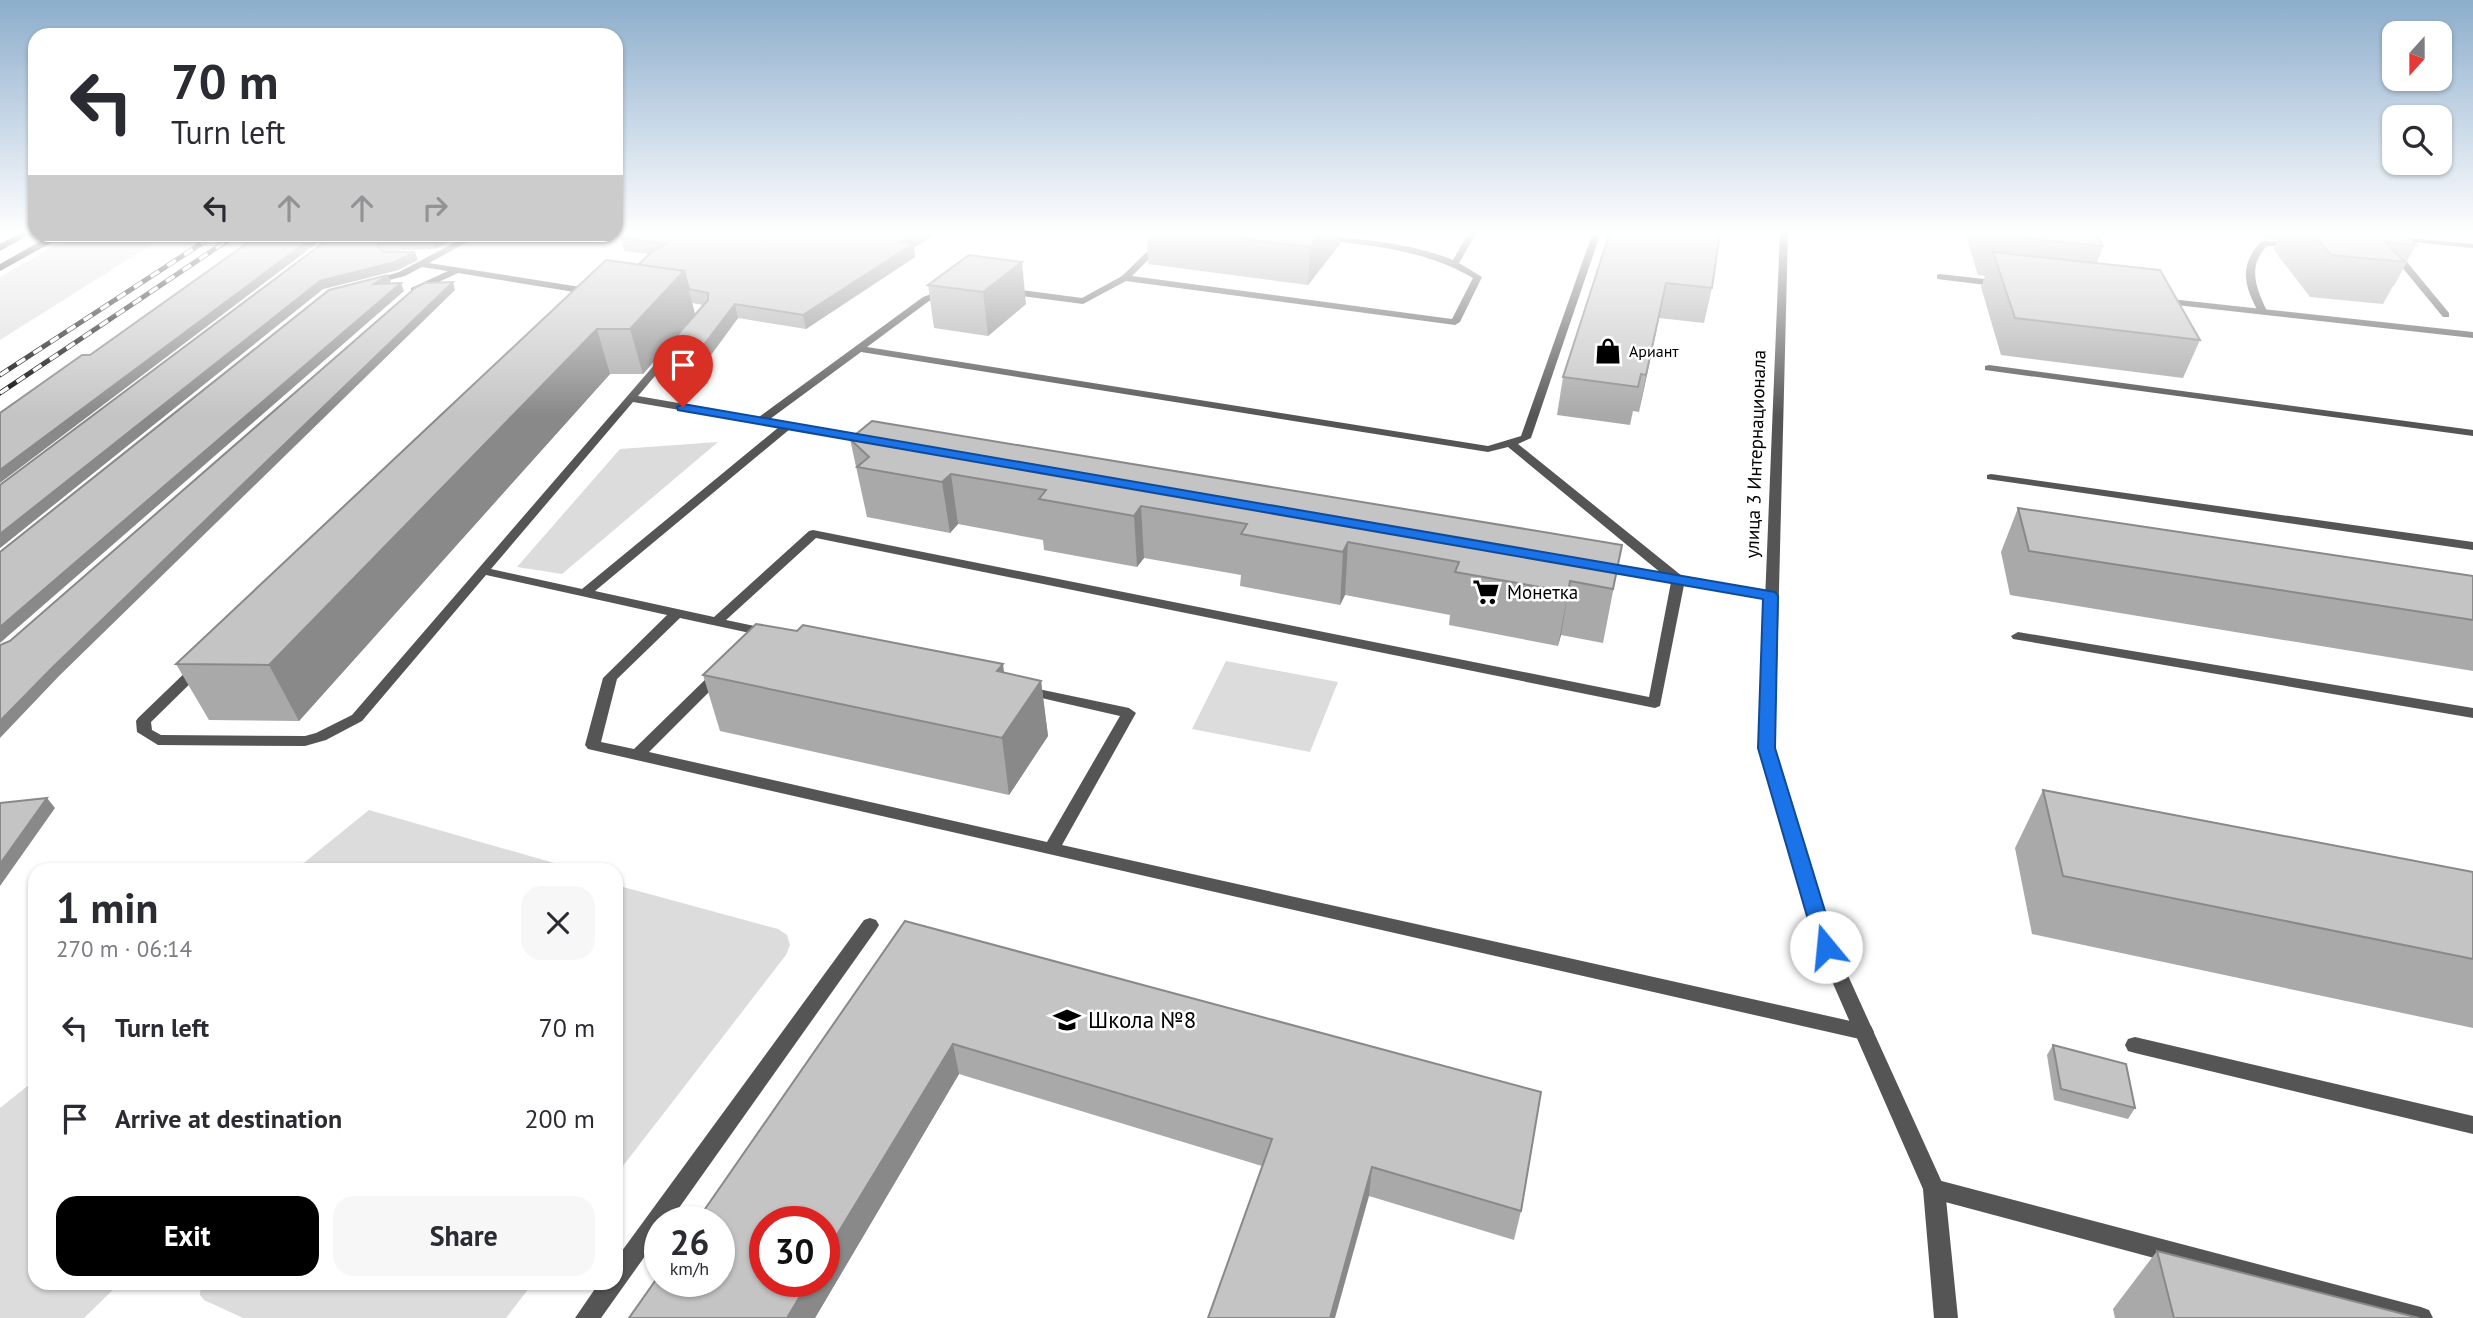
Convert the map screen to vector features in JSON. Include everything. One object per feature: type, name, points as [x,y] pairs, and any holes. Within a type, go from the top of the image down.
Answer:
[{"type":"street","points":[[403,300],[410,294]]},
{"type":"street","points":[[578,294],[591,296]]},
{"type":"street","points":[[761,421],[926,299],[942,294]]},
{"type":"street","points":[[1026,294],[1083,301],[1097,294]]},
{"type":"street","points":[[1241,294],[1455,322],[1470,294]]},
{"type":"street","points":[[860,349],[1488,449],[1526,438],[1576,294]]},
{"type":"street","name":"улица 3 Интернационала","points":[[1782,294],[1767,748],[1826,947],[1934,1189],[1946,1318]]},
{"type":"street","points":[[2254,294],[2262,311]]},
{"type":"street","points":[[2428,294],[2446,315]]},
{"type":"street","points":[[2152,300],[2473,335]]},
{"type":"street","points":[[212,654],[143,721],[145,732],[158,740],[289,742],[321,737],[357,718],[681,340]]},
{"type":"street","points":[[1989,368],[2473,433]]},
{"type":"street","points":[[630,398],[881,441]]},
{"type":"street","points":[[585,593],[789,425]]},
{"type":"street","points":[[1510,443],[1678,580]]},
{"type":"street","points":[[1991,477],[2473,546]]},
{"type":"street","points":[[716,622],[813,534],[1655,703],[1678,580]]},
{"type":"street","points":[[1583,563],[1770,596]]},
{"type":"street","points":[[483,571],[716,622],[756,636],[788,638]]},
{"type":"street","points":[[677,613],[610,678],[593,744],[1864,1032]]},
{"type":"street","points":[[2018,636],[2473,713]]},
{"type":"street","points":[[638,754],[733,660]]},
{"type":"street","points":[[1006,686],[1129,713],[1052,847]]},
{"type":"street","points":[[623,1268],[870,925]]},
{"type":"street","points":[[2135,1045],[2473,1125]]},
{"type":"street","points":[[1934,1189],[2421,1318]]},
{"type":"street","points":[[587,1318],[608,1290]]},
{"type":"shaded area","points":[[0,294],[74,294],[0,340]]},
{"type":"shaded area","points":[[718,442],[562,574],[517,567],[620,449]]},
{"type":"shaded area","points":[[1226,661],[1338,682],[1310,752],[1192,729]]},
{"type":"shaded area","points":[[369,810],[554,863],[304,863]]},
{"type":"shaded area","points":[[623,887],[778,929],[787,935],[790,945],[786,955],[623,1166]]},
{"type":"shaded area","points":[[28,1086],[28,1290],[113,1290],[84,1318],[0,1318],[0,1108]]},
{"type":"shaded area","points":[[200,1290],[528,1290],[506,1318],[243,1318],[204,1300]]},
{"type":"building","points":[[176,294],[237,294],[0,470],[0,413],[82,355],[90,355]]},
{"type":"building","points":[[256,294],[304,294],[0,534],[0,485]]},
{"type":"building","points":[[325,294],[389,294],[0,627],[0,552]]},
{"type":"building","points":[[409,294],[441,294],[0,721],[0,645],[10,641]]},
{"type":"building","points":[[570,294],[663,294],[630,329],[597,329],[269,665],[176,664]]},
{"type":"building","points":[[708,294],[836,294],[803,315],[735,304],[693,359],[656,359],[708,300]]},
{"type":"building","points":[[1590,294],[1664,294],[1646,375],[1641,374],[1638,387],[1563,377]]},
{"type":"building","points":[[2007,294],[2173,294],[2200,340],[2015,318]]},
{"type":"building","points":[[872,421],[1622,545],[1613,589],[1570,581],[1568,592],[1455,572],[1459,562],[1348,542],[1343,552],[1241,534],[1247,524],[1141,506],[1134,516],[1039,499],[1046,490],[951,474],[942,482],[857,467],[869,457],[850,439]]},
{"type":"building","points":[[2018,508],[2473,576],[2473,620],[2029,551]]},
{"type":"building","points":[[756,624],[797,631],[803,625],[1003,664],[997,671],[1041,681],[1002,738],[703,675]]},
{"type":"building","points":[[2043,790],[2473,872],[2473,959],[2063,876]]},
{"type":"building","points":[[47,798],[0,864],[0,803]]},
{"type":"building","points":[[905,921],[1541,1092],[1521,1211],[1372,1167],[1330,1318],[1208,1318],[1272,1139],[953,1044],[840,1230],[840,1206],[749,1206],[749,1297],[799,1297],[787,1318],[629,1318],[644,1297],[735,1297],[735,1206],[707,1206]]},
{"type":"building","points":[[2053,1045],[2126,1064],[2135,1108],[2061,1089]]},
{"type":"building","points":[[2157,1251],[2419,1318],[2174,1318]]},
{"type":"railway","points":[[0,375],[125,294]]},
{"type":"railway","points":[[0,393],[148,294]]},
{"type":"place","name":"Ариант","points":[[1608,351]]},
{"type":"place","name":"Монетка","points":[[1486,592]]},
{"type":"place","name":"Школа №8","points":[[1067,1020]]},
{"type":"route","points":[[683,407],[1770,596],[1767,748],[1826,947]]}]
